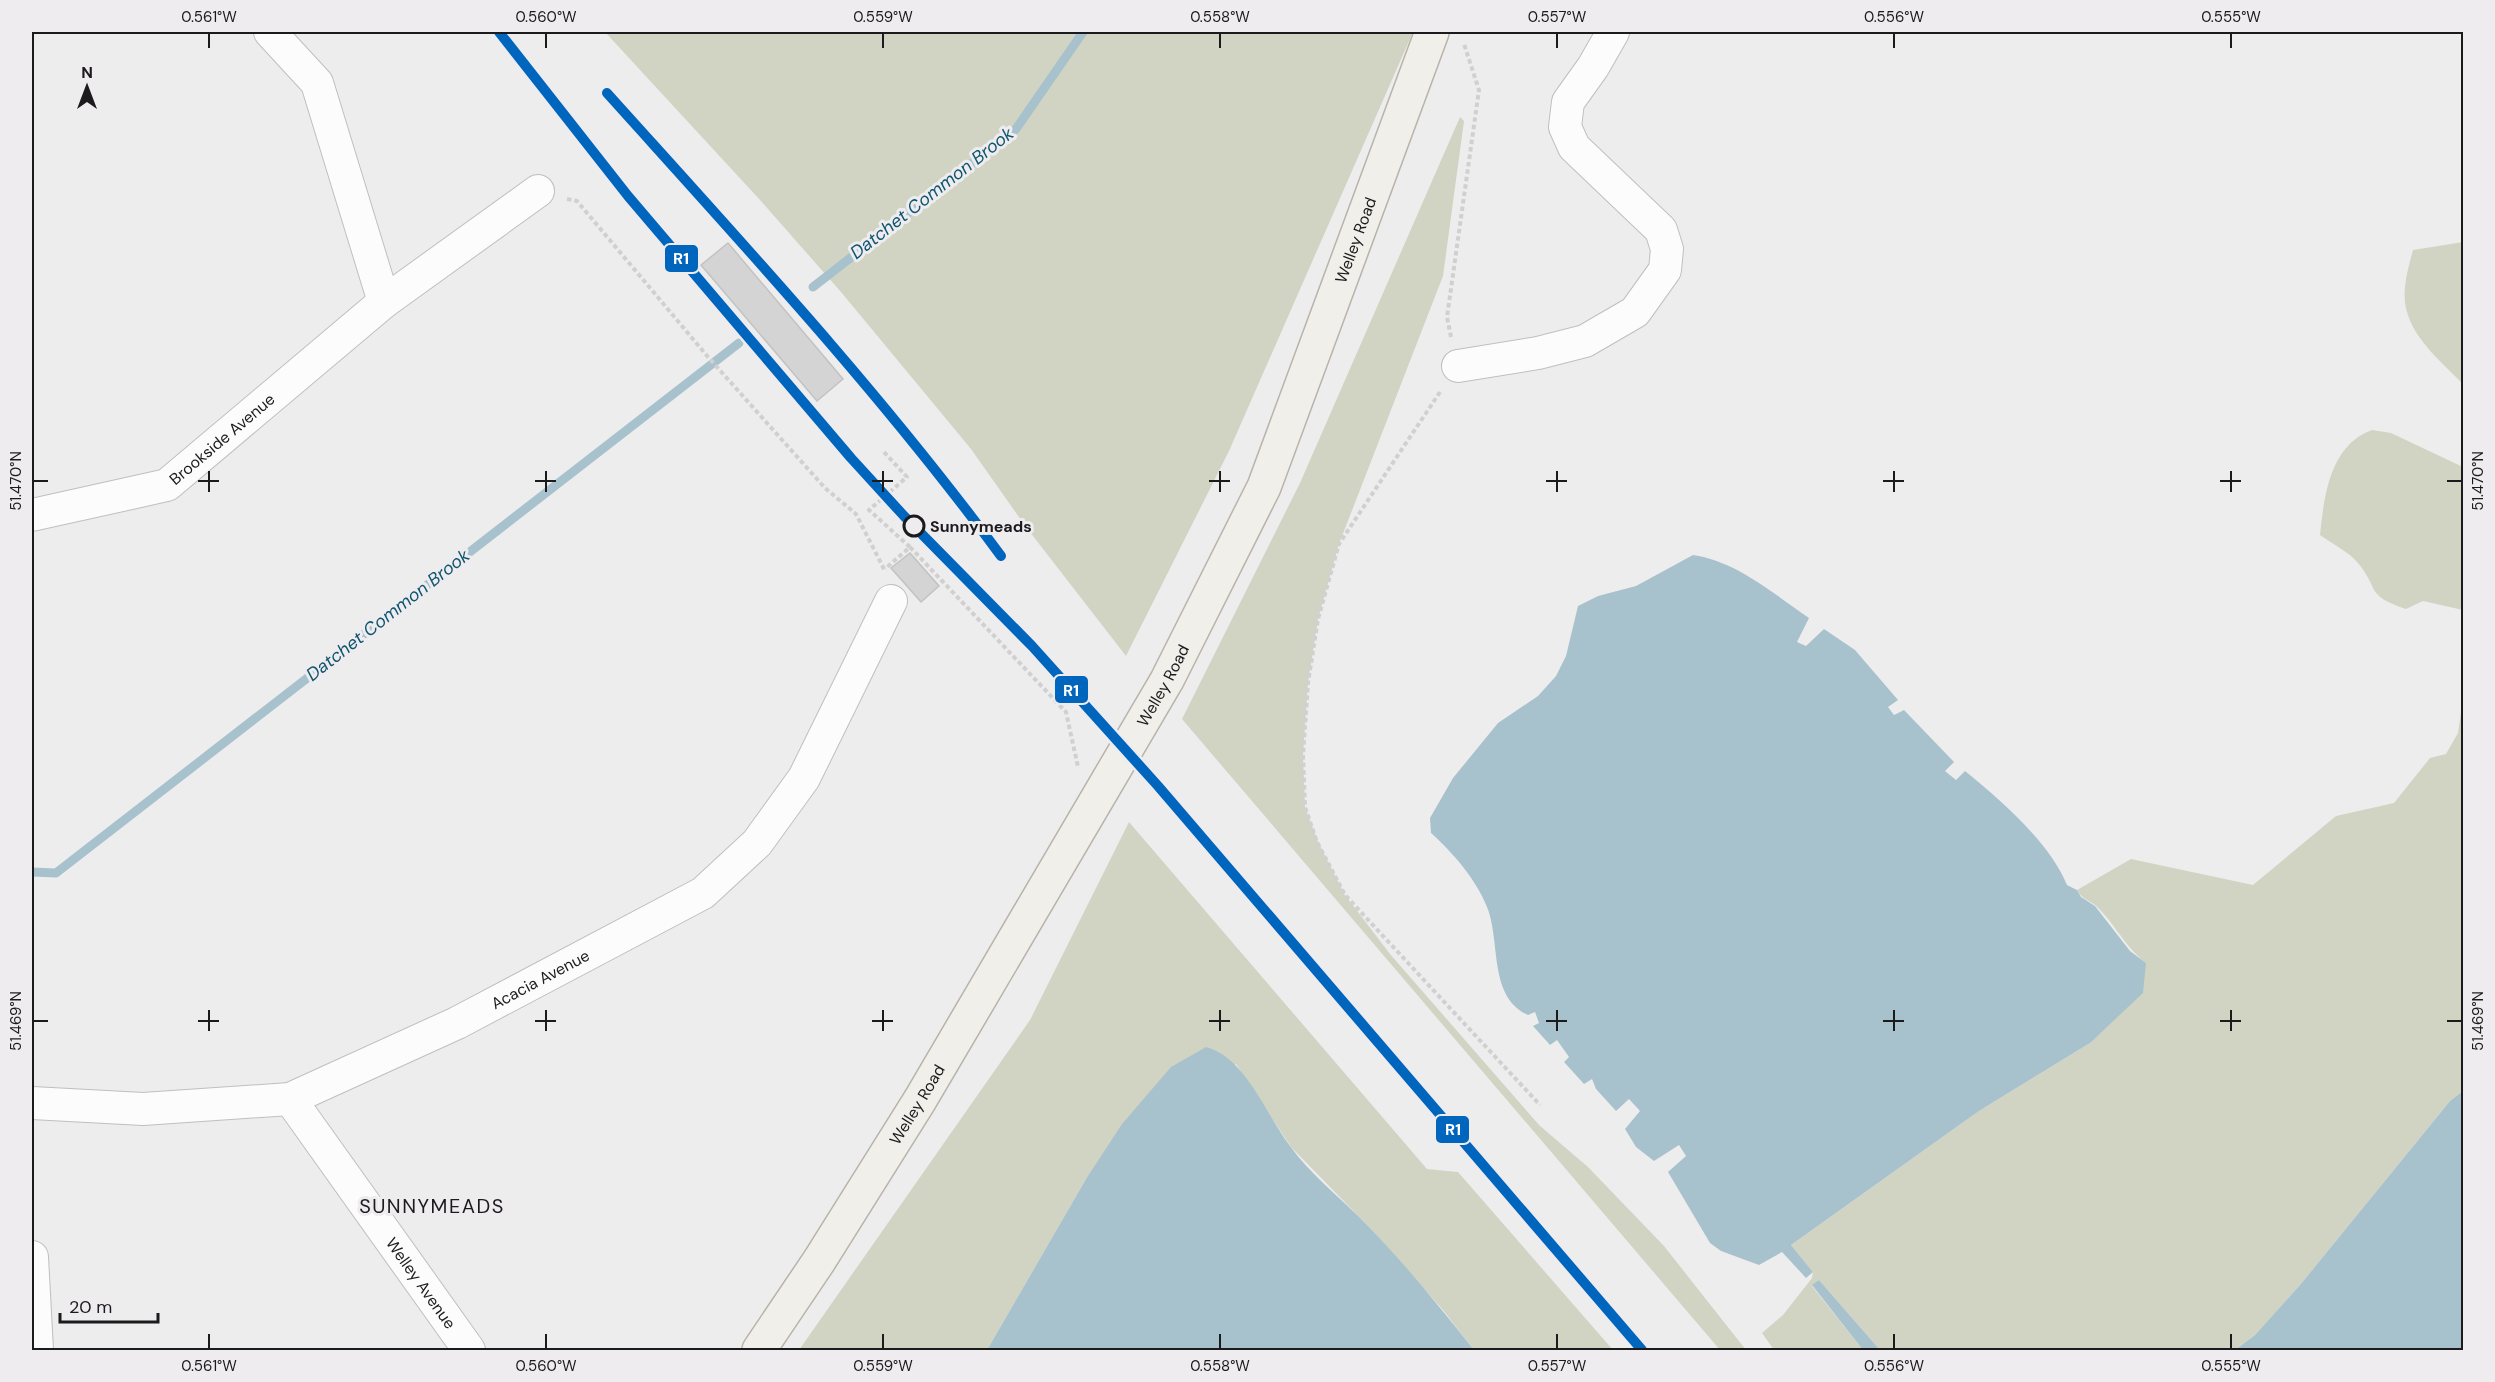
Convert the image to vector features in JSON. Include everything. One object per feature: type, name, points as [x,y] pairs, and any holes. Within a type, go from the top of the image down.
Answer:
[{"type":"main road","name":"Welley Road","points":[[759,1350],[819,1261],[920,1100],[1093,801],[1167,680],[1264,487],[1432,32]]},
{"type":"street","points":[[270,32],[317,83],[384,302]]},
{"type":"street","points":[[1458,366],[1538,353],[1585,341],[1635,312],[1665,270],[1667,249],[1661,230],[1574,147],[1564,127],[1568,102],[1599,58],[1613,32]]},
{"type":"street","name":"Brookside Avenue","points":[[32,515],[167,485],[384,302],[538,191]]},
{"type":"street","name":"Acacia Avenue","points":[[32,1102],[142,1110],[291,1099],[457,1023],[703,893],[757,843],[804,778],[891,601]]},
{"type":"street","name":"Welley Avenue","points":[[291,1099],[469,1350]]},
{"type":"street","points":[[32,1257],[37,1350]]},
{"type":"path","points":[[1463,41],[1479,90],[1447,317],[1458,366],[1339,544],[1318,620],[1308,683],[1303,755],[1305,807],[1317,842],[1346,895],[1540,1105]]},
{"type":"path","points":[[538,191],[577,201],[708,357],[825,488],[856,514],[885,569],[891,601]]},
{"type":"path","points":[[884,452],[907,477],[869,510],[910,547],[1066,712],[1093,801]]},
{"type":"path","points":[[885,569],[910,547]]},
{"type":"green space","points":[[605,32],[1413,32],[1229,451],[1126,656],[1026,527],[971,449],[841,292],[760,200]]},
{"type":"green space","points":[[1460,117],[1464,121],[1443,276],[1339,544],[1318,619],[1308,683],[1303,755],[1305,807],[1318,842],[1345,895],[1390,954],[1539,1125],[1588,1167],[1664,1246],[1746,1350],[1720,1350],[1182,719],[1300,483]]},
{"type":"green space","points":[[2464,242],[2463,384],[2422,341],[2408,316],[2405,302],[2408,268],[2413,250]]},
{"type":"green space","points":[[2372,430],[2391,433],[2463,467],[2463,610],[2423,601],[2406,609],[2384,600],[2375,591],[2365,572],[2354,559],[2320,535],[2327,489],[2338,460],[2358,437]]},
{"type":"green space","points":[[2463,698],[2463,1091],[2450,1101],[2300,1285],[2255,1335],[2235,1350],[1880,1350],[1819,1280],[1812,1286],[1863,1350],[1774,1350],[1762,1333],[1783,1315],[1812,1278],[1813,1272],[1791,1245],[1979,1111],[2090,1043],[2146,963],[2131,949],[2102,912],[2077,890],[2131,859],[2253,885],[2336,816],[2394,803],[2430,758],[2446,754],[2458,733]]},
{"type":"green space","points":[[1129,822],[1427,1169],[1458,1172],[1613,1350],[1474,1350],[1443,1310],[1368,1226],[1291,1147],[1236,1064],[1086,1179],[987,1350],[799,1350],[1030,1020]]},
{"type":"water","points":[[1693,555],[1709,558],[1739,571],[1809,618],[1797,642],[1806,646],[1824,629],[1855,650],[1898,700],[1888,707],[1894,715],[1904,710],[1954,762],[1945,771],[1956,780],[1965,771],[2009,809],[2037,838],[2059,869],[2067,885],[2077,890],[2081,897],[2095,906],[2130,951],[2146,963],[2143,993],[2090,1043],[1979,1111],[1791,1245],[1813,1272],[1806,1278],[1782,1252],[1759,1265],[1721,1251],[1710,1243],[1668,1172],[1686,1156],[1679,1145],[1654,1161],[1636,1147],[1625,1129],[1640,1111],[1629,1099],[1616,1111],[1596,1089],[1592,1079],[1584,1084],[1564,1062],[1569,1057],[1557,1040],[1550,1045],[1533,1026],[1539,1023],[1535,1012],[1528,1015],[1515,1007],[1501,982],[1491,921],[1477,886],[1463,867],[1431,833],[1430,818],[1453,778],[1498,723],[1538,696],[1556,676],[1566,656],[1578,606],[1598,596],[1636,586]]},
{"type":"water","points":[[1206,1047],[1220,1053],[1243,1074],[1298,1157],[1395,1255],[1474,1350],[987,1350],[1086,1179],[1122,1124],[1171,1067]]},
{"type":"water","points":[[2463,1091],[2463,1350],[2235,1350],[2255,1335],[2300,1285],[2450,1101]]},
{"type":"water","points":[[1819,1280],[1880,1350],[1863,1350],[1812,1285]]},
{"type":"building","points":[[728,243],[843,379],[817,401],[701,265]]},
{"type":"building","points":[[910,553],[939,586],[921,602],[891,568]]},
{"type":"waterway","name":"Datchet Common Brook","points":[[813,287],[1016,129],[1083,32]]},
{"type":"waterway","name":"Datchet Common Brook","points":[[32,872],[56,873],[739,343]]},
{"type":"transit line","name":"R1","points":[[499,32],[628,196],[851,458],[904,516],[1032,646],[1158,786],[1642,1350]]},
{"type":"transit line","name":"R1","points":[[607,93],[859,377],[955,495],[1001,556]]},
{"type":"place","name":"Sunnymeads","points":[[914,526]]},
{"type":"district","name":"SUNNYMEADS","points":[[432,1206]]}]
